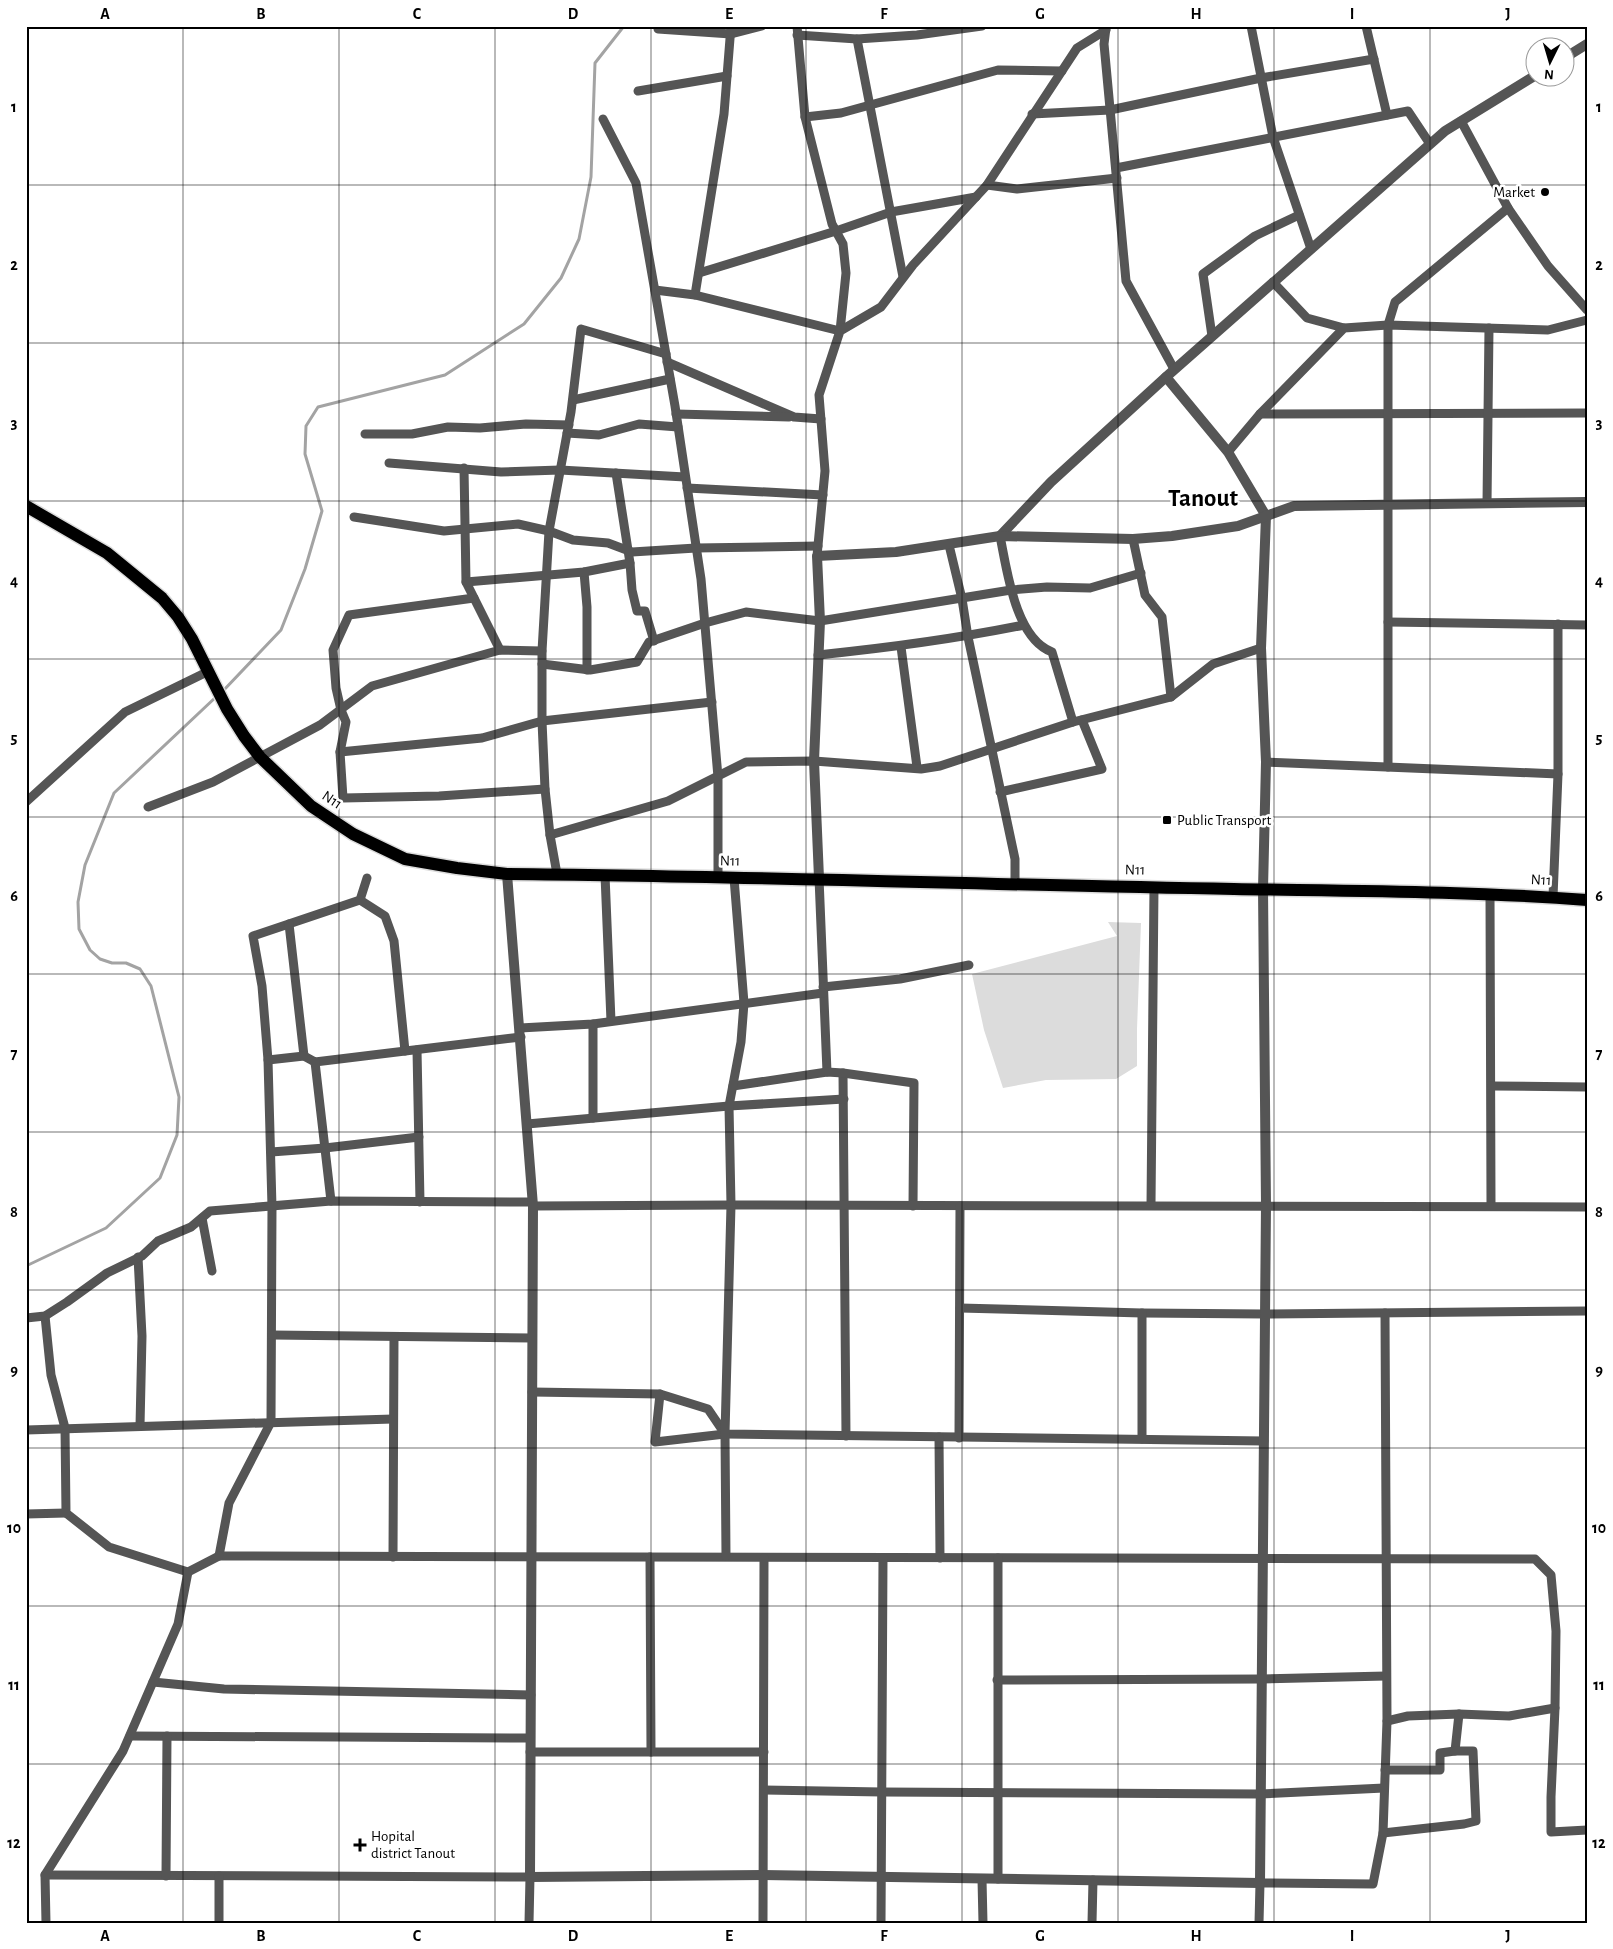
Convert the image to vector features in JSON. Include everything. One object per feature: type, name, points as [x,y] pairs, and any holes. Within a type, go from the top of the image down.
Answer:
[{"type":"main road","name":"N11","points":[[26,506],[107,553],[162,598],[178,617],[209,671],[227,709],[260,757],[311,806],[353,834],[405,859],[507,874],[819,878],[1490,894],[1587,900]]},
{"type":"street","points":[[658,29],[731,30],[762,26]]},
{"type":"street","points":[[826,1072],[814,761],[820,621],[818,551],[825,471],[819,395],[840,331],[846,273],[843,244],[832,224],[805,117],[797,30],[858,39],[917,35],[982,26]]},
{"type":"street","points":[[1251,26],[1273,137],[1311,249]]},
{"type":"street","points":[[1366,26],[1387,115]]},
{"type":"street","points":[[655,290],[695,295],[840,331],[881,307],[904,277],[987,185],[1077,48],[1106,28]]},
{"type":"street","points":[[1106,28],[1104,44],[1126,281],[1174,369]]},
{"type":"street","points":[[695,295],[724,114],[731,30]]},
{"type":"street","points":[[858,39],[904,277]]},
{"type":"street","points":[[1576,51],[1587,44]]},
{"type":"street","points":[[1032,114],[1110,110],[1261,78],[1374,59]]},
{"type":"street","points":[[805,117],[840,113],[998,70],[1062,70]]},
{"type":"street","points":[[638,91],[727,76]]},
{"type":"street","points":[[1000,536],[1051,482],[1166,376],[1445,131],[1526,82]]},
{"type":"street","points":[[987,185],[1017,189],[1116,173],[1273,137],[1408,111],[1430,144]]},
{"type":"street","points":[[603,119],[636,183],[678,427],[705,623],[718,777],[718,878]]},
{"type":"street","points":[[1461,121],[1508,208],[1548,266],[1587,310]]},
{"type":"street","points":[[699,273],[891,212],[976,197]]},
{"type":"street","points":[[1388,767],[1388,325],[1396,302],[1508,208]]},
{"type":"street","points":[[1212,336],[1203,274],[1255,236],[1299,215]]},
{"type":"street","points":[[1273,282],[1308,318],[1344,328],[1388,325],[1548,330],[1587,320]]},
{"type":"street","points":[[557,874],[550,835],[546,789],[542,721],[542,651],[550,531],[573,400],[580,328],[667,358],[794,417]]},
{"type":"street","points":[[1228,452],[1260,414],[1344,328]]},
{"type":"street","points":[[1487,503],[1489,328]]},
{"type":"street","points":[[1166,376],[1228,452],[1266,516],[1261,648],[1266,762],[1263,889],[1266,1205],[1260,1923]]},
{"type":"street","points":[[573,400],[670,378]]},
{"type":"street","points":[[1260,414],[1388,412],[1587,413]]},
{"type":"street","points":[[676,414],[821,419]]},
{"type":"street","points":[[365,434],[412,434],[448,427],[480,428],[526,424],[599,435],[639,424],[678,427]]},
{"type":"street","points":[[389,463],[501,472],[560,470],[685,477]]},
{"type":"street","points":[[464,468],[466,582],[500,650]]},
{"type":"street","points":[[616,473],[630,562],[632,590],[637,611],[645,611],[654,641]]},
{"type":"street","points":[[687,488],[823,495]]},
{"type":"street","points":[[354,517],[444,530],[518,524],[550,531],[574,540],[608,543],[632,552],[696,548],[896,552],[1000,536],[1133,538],[1172,536],[1228,527],[1294,506],[1587,502]]},
{"type":"street","points":[[1000,536],[1011,590],[1024,625],[1043,648],[1052,652],[1078,721],[1102,769],[1000,792]]},
{"type":"street","points":[[1133,538],[1145,595],[1162,617],[1170,697]]},
{"type":"street","points":[[949,545],[962,599],[991,751],[1015,859],[1015,884]]},
{"type":"street","points":[[466,582],[584,572],[630,562]]},
{"type":"street","points":[[584,572],[587,607],[587,670]]},
{"type":"street","points":[[542,664],[587,670],[637,662],[649,642],[705,623],[746,612],[820,621],[1011,590],[1047,587],[1090,588],[1141,573]]},
{"type":"street","points":[[474,598],[349,615],[333,650],[336,688],[340,710],[346,722],[340,752],[343,798],[439,796],[546,789]]},
{"type":"street","points":[[1388,622],[1587,625]]},
{"type":"street","points":[[1553,897],[1558,774],[1558,624]]},
{"type":"street","points":[[818,655],[901,647],[968,637],[1024,625]]},
{"type":"street","points":[[901,647],[917,767]]},
{"type":"street","points":[[550,835],[668,801],[746,762],[814,761],[929,769],[991,751],[1078,721],[1170,697],[1213,664],[1261,648]]},
{"type":"street","points":[[148,807],[213,782],[320,725],[372,686],[500,650],[542,651]]},
{"type":"street","points":[[26,802],[125,712],[209,671]]},
{"type":"street","points":[[340,752],[482,738],[542,721],[712,702]]},
{"type":"street","points":[[1266,762],[1558,774]]},
{"type":"street","points":[[507,874],[532,1204],[530,1923]]},
{"type":"street","points":[[605,875],[612,1021]]},
{"type":"street","points":[[360,900],[367,878]]},
{"type":"street","points":[[726,1556],[725,1434],[731,1204],[729,1106],[741,1042],[744,1003],[734,878]]},
{"type":"street","points":[[1151,1205],[1154,887]]},
{"type":"street","points":[[1490,894],[1491,1206]]},
{"type":"street","points":[[219,1556],[229,1503],[270,1422],[272,1207],[268,1060],[262,986],[254,936],[360,900]]},
{"type":"street","points":[[360,900],[385,916],[394,941],[405,1051]]},
{"type":"street","points":[[289,924],[304,1056]]},
{"type":"street","points":[[268,1060],[304,1056],[316,1062],[417,1050],[520,1032],[593,1024],[900,980],[969,966]]},
{"type":"street","points":[[593,1024],[593,1118]]},
{"type":"street","points":[[417,1050],[420,1202]]},
{"type":"street","points":[[316,1062],[331,1201]]},
{"type":"street","points":[[733,1086],[826,1072],[914,1083],[913,1206]]},
{"type":"street","points":[[844,1073],[846,1436]]},
{"type":"street","points":[[1492,1086],[1587,1087]]},
{"type":"street","points":[[527,1124],[729,1106],[844,1099]]},
{"type":"street","points":[[271,1152],[419,1137]]},
{"type":"street","points":[[26,1318],[45,1316],[107,1273],[138,1257],[158,1241],[191,1227],[210,1211],[331,1201],[845,1206],[1587,1206]]},
{"type":"street","points":[[959,1438],[960,1206]]},
{"type":"street","points":[[202,1218],[212,1271]]},
{"type":"street","points":[[138,1257],[142,1336],[140,1426]]},
{"type":"street","points":[[960,1308],[1264,1314],[1587,1311]]},
{"type":"street","points":[[1142,1313],[1142,1439]]},
{"type":"street","points":[[45,1875],[530,1877],[763,1875],[1373,1884],[1383,1833],[1387,1720],[1385,1313]]},
{"type":"street","points":[[45,1316],[51,1375],[65,1428],[66,1513]]},
{"type":"street","points":[[272,1335],[532,1338]]},
{"type":"street","points":[[393,1557],[394,1337]]},
{"type":"street","points":[[532,1392],[660,1394],[708,1409],[725,1434]]},
{"type":"street","points":[[660,1394],[655,1442],[725,1434],[1264,1441]]},
{"type":"street","points":[[26,1430],[393,1418]]},
{"type":"street","points":[[939,1437],[940,1558]]},
{"type":"street","points":[[26,1514],[66,1513],[109,1547],[188,1572],[219,1556],[1535,1559],[1551,1575],[1556,1631],[1556,1708],[1551,1832],[1587,1830]]},
{"type":"street","points":[[650,1558],[651,1752]]},
{"type":"street","points":[[763,1923],[764,1558]]},
{"type":"street","points":[[881,1923],[883,1558]]},
{"type":"street","points":[[998,1558],[998,1879]]},
{"type":"street","points":[[46,1923],[45,1875],[123,1751],[178,1624],[188,1572]]},
{"type":"street","points":[[998,1680],[1262,1679],[1386,1676]]},
{"type":"street","points":[[153,1682],[224,1689],[530,1695]]},
{"type":"street","points":[[1387,1720],[1408,1716],[1459,1714],[1509,1716],[1556,1708]]},
{"type":"street","points":[[1455,1751],[1459,1714]]},
{"type":"street","points":[[130,1736],[530,1738]]},
{"type":"street","points":[[166,1876],[167,1736]]},
{"type":"street","points":[[1383,1833],[1476,1821],[1474,1751],[1440,1753],[1440,1770],[1385,1770]]},
{"type":"street","points":[[530,1752],[764,1752]]},
{"type":"street","points":[[764,1790],[1260,1794],[1384,1788]]},
{"type":"street","points":[[219,1876],[219,1923]]},
{"type":"street","points":[[982,1879],[983,1923]]},
{"type":"street","points":[[1092,1923],[1093,1880]]},
{"type":"shaded area","points":[[1108,922],[1141,923],[1137,1066],[1116,1079],[1046,1080],[1003,1088],[984,1030],[972,974],[1117,936]]},
{"type":"waterway","points":[[222,692],[281,630],[305,569],[322,511],[305,454],[306,426],[318,407],[445,375],[524,324],[561,278],[579,239],[591,177],[595,63],[624,26]]},
{"type":"waterway","points":[[26,1266],[106,1228],[160,1178],[177,1135],[179,1097],[151,986],[140,969],[126,963],[112,963],[100,959],[90,950],[79,929],[78,902],[85,865],[114,793],[217,696]]},
{"type":"place","name":"Market","points":[[1545,192]]},
{"type":"place","name":"Public Transport","points":[[1167,820]]},
{"type":"place","name":"Hopital district Tanout","points":[[360,1845]]},
{"type":"district","name":"Tanout","points":[[1203,498]]}]
